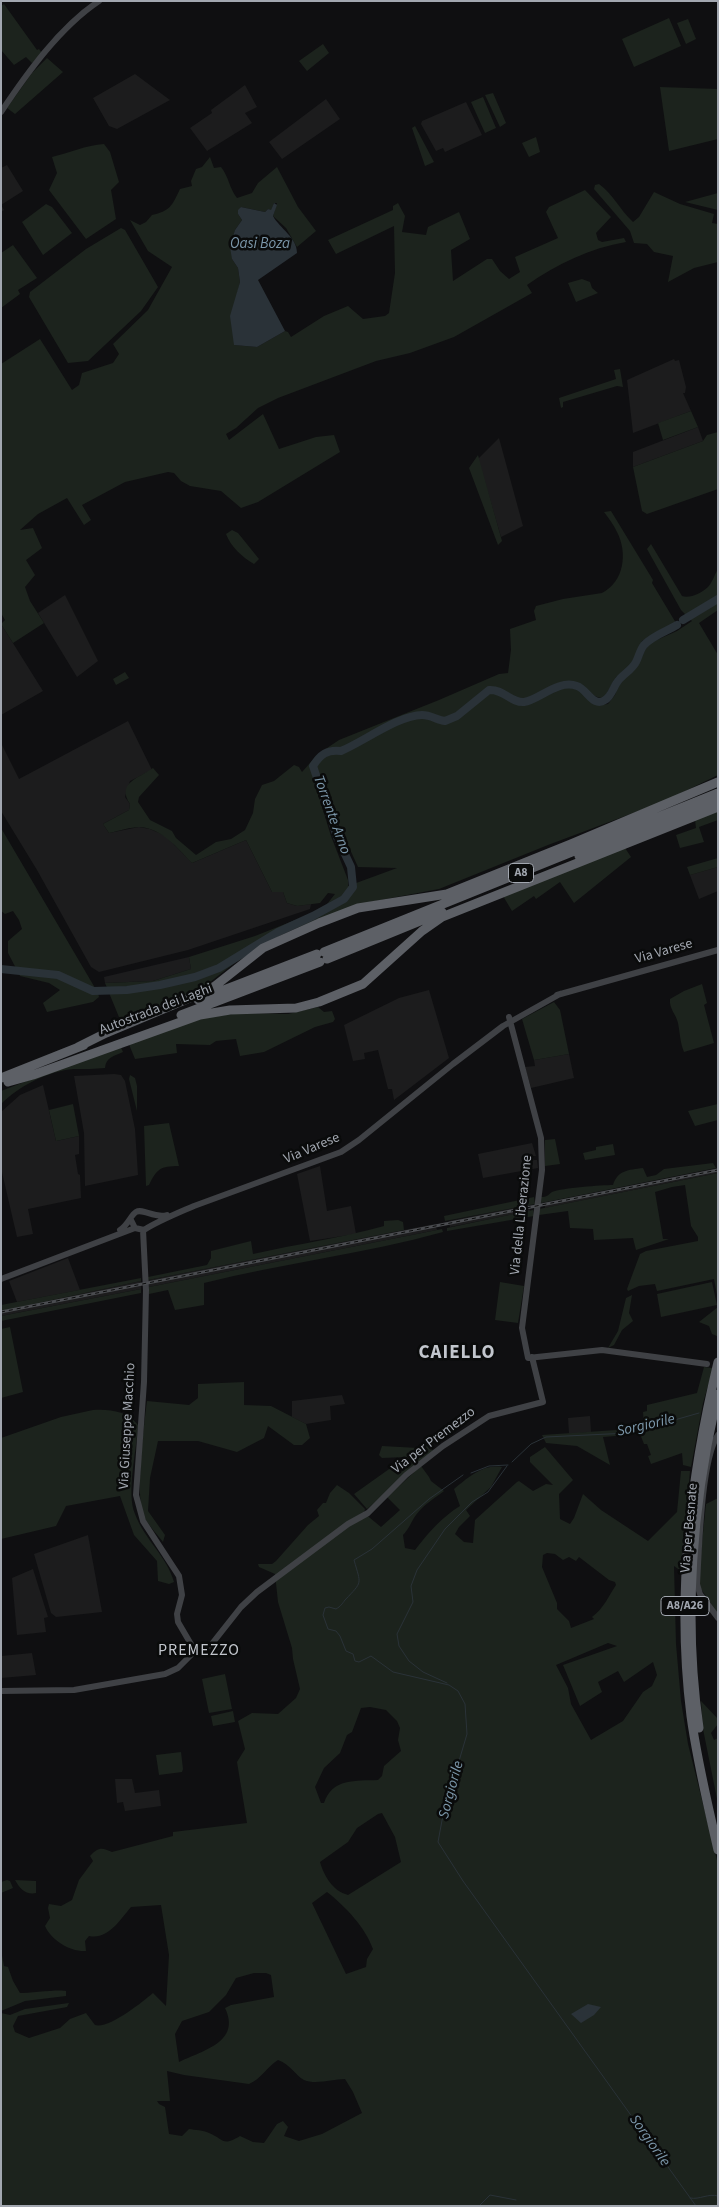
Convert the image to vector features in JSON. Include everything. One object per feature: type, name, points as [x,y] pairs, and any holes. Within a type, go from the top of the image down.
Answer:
[{"type":"highway","points":[[78,1047],[215,986],[264,948],[319,923],[358,908],[447,894],[718,782]]},
{"type":"highway","name":"A8","points":[[322,957],[718,793]]},
{"type":"highway","name":"A8","points":[[322,957],[718,801]]},
{"type":"highway","points":[[3,1081],[33,1076],[200,1015],[230,1010],[296,1008],[326,1000],[364,984],[422,930],[442,917],[718,807]]},
{"type":"highway","name":"Autostrada dei Laghi","points":[[3,1081],[78,1047],[322,957]]},
{"type":"highway","name":"Autostrada dei Laghi","points":[[3,1081],[322,957]]},
{"type":"highway","name":"A8/A26","points":[[718,1362],[700,1442],[690,1504],[685,1580],[691,1714],[701,1776],[718,1850]]},
{"type":"highway","name":"A8/A26","points":[[718,1394],[705,1451],[691,1580],[697,1714],[706,1776],[718,1822]]},
{"type":"street","points":[[1,112],[28,75],[64,32],[77,18],[99,1]]},
{"type":"street","name":"Via Varese","points":[[186,1210],[341,1152],[509,1020],[560,994],[718,950]]},
{"type":"street","name":"Via della Liberazione","points":[[489,1416],[543,1402],[522,1328],[542,1170],[542,1149],[531,1097],[509,1020]]},
{"type":"street","points":[[110,1236],[125,1226],[131,1220],[132,1215],[137,1212],[161,1217],[186,1210]]},
{"type":"street","points":[[1,1278],[110,1236],[135,1228],[143,1230],[149,1225],[174,1217],[186,1210]]},
{"type":"street","points":[[148,1214],[149,1225]]},
{"type":"street","points":[[131,1220],[135,1228]]},
{"type":"street","name":"Via Giuseppe Macchio","points":[[143,1230],[144,1382],[136,1495],[143,1521],[179,1576],[182,1595],[177,1614],[178,1622],[195,1651]]},
{"type":"street","points":[[530,1358],[602,1350],[707,1364]]},
{"type":"street","name":"Via per Premezzo","points":[[1,1692],[74,1690],[164,1674],[178,1668],[195,1651],[211,1644],[257,1592],[324,1542],[368,1513],[406,1475],[489,1416]]},
{"type":"street","name":"Via per Besnate","points":[[718,1435],[711,1446],[703,1504],[697,1584],[700,1594],[718,1618]]},
{"type":"shaded area","points":[[4,4],[37,50],[39,49],[42,53],[32,63],[26,57],[14,65],[1,50],[1,6]]},
{"type":"shaded area","points":[[669,18],[681,46],[634,67],[622,39]]},
{"type":"shaded area","points":[[688,19],[696,39],[686,44],[677,23]]},
{"type":"shaded area","points":[[323,44],[329,53],[307,71],[299,61]]},
{"type":"shaded area","points":[[47,58],[63,72],[15,114],[7,108],[32,73]]},
{"type":"shaded area","points":[[135,74],[170,100],[117,129],[109,126],[93,98]]},
{"type":"shaded area","points":[[245,85],[257,107],[245,113],[252,123],[207,151],[190,128],[212,113],[211,110]]},
{"type":"shaded area","points":[[660,87],[718,89],[718,139],[669,151]]},
{"type":"shaded area","points":[[493,93],[506,123],[500,127],[485,95]]},
{"type":"shaded area","points":[[483,97],[496,128],[485,133],[471,102]]},
{"type":"shaded area","points":[[326,99],[340,119],[282,159],[269,142]]},
{"type":"shaded area","points":[[466,102],[482,135],[445,152],[443,148],[436,151],[421,124],[422,121]]},
{"type":"shaded area","points":[[415,126],[434,162],[425,166],[412,128]]},
{"type":"shaded area","points":[[536,137],[540,152],[529,157],[522,143]]},
{"type":"shaded area","points":[[104,144],[110,152],[119,182],[111,190],[116,219],[86,239],[49,190],[57,173],[52,157],[84,147]]},
{"type":"shaded area","points":[[210,157],[214,168],[221,167],[224,171],[237,198],[252,193],[258,183],[277,167],[298,207],[316,231],[297,247],[286,228],[273,216],[277,203],[274,203],[271,211],[268,209],[265,212],[241,207],[238,214],[242,220],[235,230],[232,259],[238,268],[240,282],[236,299],[235,345],[257,347],[285,331],[291,337],[324,316],[348,306],[363,319],[385,316],[389,313],[395,273],[394,226],[336,254],[328,240],[393,210],[393,206],[398,203],[405,216],[402,232],[426,235],[428,227],[459,212],[470,239],[451,250],[453,281],[487,259],[492,259],[500,271],[509,279],[520,272],[515,257],[558,238],[546,212],[549,207],[585,190],[611,217],[596,233],[598,240],[602,242],[624,238],[626,242],[600,248],[550,270],[527,285],[532,293],[454,337],[410,353],[376,361],[278,398],[258,408],[236,428],[226,434],[229,440],[263,414],[279,449],[316,437],[334,435],[340,452],[258,502],[241,508],[221,491],[190,486],[181,481],[174,473],[168,472],[125,482],[82,505],[91,520],[84,525],[67,498],[38,514],[20,530],[33,528],[42,548],[26,560],[35,575],[25,587],[30,601],[44,623],[13,643],[1,624],[5,620],[1,613],[1,364],[40,339],[72,390],[79,385],[82,373],[113,363],[119,354],[113,344],[148,310],[172,267],[148,251],[130,220],[140,225],[146,222],[152,215],[163,212],[170,207],[180,189],[192,186],[191,181],[196,169],[202,167]]},
{"type":"shaded area","points":[[7,165],[23,191],[1,205],[1,168]]},
{"type":"shaded area","points":[[599,184],[633,222],[639,217],[654,192],[680,204],[714,214],[712,223],[718,224],[718,262],[694,268],[668,282],[673,256],[654,252],[647,244],[634,243],[630,231],[594,189],[595,185]]},
{"type":"shaded area","points":[[718,193],[718,210],[685,202]]},
{"type":"shaded area","points":[[46,204],[52,207],[72,233],[43,255],[22,222]]},
{"type":"shaded area","points":[[121,228],[125,230],[158,287],[141,311],[88,361],[68,363],[29,297],[30,292],[86,249]]},
{"type":"shaded area","points":[[13,245],[37,278],[18,290],[20,294],[1,308],[1,253]]},
{"type":"shaded area","points":[[582,279],[590,282],[592,288],[598,293],[576,302],[568,283]]},
{"type":"shaded area","points":[[674,359],[675,361],[679,360],[686,387],[685,393],[683,393],[691,411],[633,433],[627,380]]},
{"type":"shaded area","points":[[620,369],[623,387],[617,386],[563,402],[563,407],[561,408],[559,398],[616,379],[614,370]]},
{"type":"shaded area","points":[[691,411],[698,427],[663,440],[658,423]]},
{"type":"shaded area","points":[[698,427],[703,441],[633,467],[633,452]]},
{"type":"shaded area","points":[[718,432],[718,489],[647,514],[642,511],[633,467],[703,441],[707,435]]},
{"type":"shaded area","points":[[499,438],[523,526],[501,537],[478,459]]},
{"type":"shaded area","points":[[478,455],[502,541],[498,545],[469,468]]},
{"type":"shaded area","points":[[611,511],[653,580],[652,583],[676,623],[642,641],[632,665],[616,677],[604,698],[595,696],[582,686],[574,684],[566,684],[550,688],[549,690],[570,687],[578,688],[598,703],[608,704],[615,695],[618,685],[638,665],[648,644],[677,631],[692,621],[681,610],[647,549],[651,544],[682,596],[692,596],[708,587],[718,569],[718,610],[699,623],[718,655],[718,775],[665,801],[439,889],[370,902],[287,932],[241,958],[205,986],[121,1022],[105,983],[153,981],[191,969],[189,957],[255,936],[323,909],[335,894],[328,893],[320,903],[297,906],[287,903],[283,892],[272,892],[246,840],[192,863],[169,840],[156,831],[136,827],[109,833],[103,824],[129,810],[130,804],[126,797],[127,786],[153,768],[159,775],[139,797],[138,802],[150,820],[172,831],[176,838],[196,855],[216,842],[231,839],[245,830],[253,813],[255,799],[262,785],[274,781],[294,765],[299,767],[302,772],[318,754],[339,740],[499,674],[508,673],[511,650],[510,629],[536,620],[534,611],[536,606],[563,599],[602,593],[609,588],[619,574],[623,558],[616,529],[604,512]],"holes":[[[318,779],[358,867],[397,868],[348,886],[348,880],[331,836],[314,781]]]},
{"type":"shaded area","points":[[232,530],[238,533],[259,559],[254,564],[241,555],[231,543],[226,534]]},
{"type":"shaded area","points":[[65,595],[98,661],[77,677],[38,613]]},
{"type":"shaded area","points":[[1,624],[43,691],[1,715]]},
{"type":"shaded area","points":[[125,672],[129,678],[116,685],[113,679]]},
{"type":"shaded area","points":[[128,721],[152,770],[130,781],[125,797],[130,804],[129,810],[103,824],[109,833],[139,827],[150,829],[166,836],[192,863],[246,840],[272,892],[283,892],[287,903],[297,906],[311,904],[310,909],[188,950],[99,972],[91,967],[37,870],[1,811],[1,743],[19,779]]},
{"type":"shaded area","points":[[718,811],[718,820],[699,827],[704,842],[680,848],[676,835],[696,828],[695,820]]},
{"type":"shaded area","points":[[1,828],[98,993],[99,997],[93,1002],[47,1012],[43,1003],[60,990],[49,983],[20,976],[8,953],[8,941],[22,929],[13,911],[5,914],[1,911]]},
{"type":"shaded area","points":[[625,848],[631,857],[574,903],[560,882],[536,899],[534,896],[512,911],[503,896]]},
{"type":"shaded area","points":[[718,858],[718,867],[690,875],[687,867]]},
{"type":"shaded area","points":[[718,867],[718,891],[699,899],[690,875]]},
{"type":"shaded area","points":[[189,957],[191,969],[153,981],[105,983],[104,977]]},
{"type":"shaded area","points":[[702,984],[707,1003],[704,1005],[714,1043],[684,1052],[678,1023],[670,999]]},
{"type":"shaded area","points":[[429,990],[449,1058],[394,1100],[392,1089],[388,1089],[378,1050],[364,1053],[365,1059],[353,1061],[344,1025],[399,998]]},
{"type":"shaded area","points":[[554,1002],[560,1010],[569,1054],[534,1060],[522,1019]]},
{"type":"shaded area","points":[[318,1007],[324,1012],[332,1011],[335,1019],[333,1022],[315,1027],[264,1052],[240,1056],[236,1039],[216,1041],[210,1045],[176,1044],[177,1053],[135,1059],[128,1042],[191,1020],[239,1013],[288,1014]]},
{"type":"shaded area","points":[[120,1045],[123,1052],[109,1059],[105,1068],[64,1070],[44,1076],[16,1091],[1,1104],[1,1091]]},
{"type":"shaded area","points":[[569,1054],[574,1078],[531,1088],[525,1067],[535,1066],[534,1060]]},
{"type":"shaded area","points":[[121,1075],[125,1081],[135,1129],[138,1175],[85,1186],[84,1133],[74,1076]]},
{"type":"shaded area","points":[[130,1075],[135,1078],[137,1086],[137,1111],[129,1079]]},
{"type":"shaded area","points":[[43,1085],[56,1141],[79,1136],[79,1154],[75,1155],[78,1174],[80,1175],[81,1198],[28,1209],[33,1234],[17,1237],[1,1168],[1,1112],[20,1095]]},
{"type":"shaded area","points":[[73,1104],[79,1136],[56,1141],[49,1110]]},
{"type":"shaded area","points":[[718,1104],[718,1120],[695,1126],[688,1111]]},
{"type":"shaded area","points":[[169,1123],[179,1166],[163,1168],[154,1175],[149,1185],[146,1186],[144,1126]]},
{"type":"shaded area","points":[[555,1139],[560,1164],[545,1166],[545,1140]]},
{"type":"shaded area","points":[[532,1143],[536,1156],[533,1156],[534,1160],[537,1160],[538,1168],[483,1178],[478,1154]]},
{"type":"shaded area","points":[[613,1144],[615,1155],[585,1160],[583,1153],[596,1150],[596,1147]]},
{"type":"shaded area","points":[[713,1163],[716,1168],[541,1203],[541,1197],[552,1192],[582,1187],[613,1185],[618,1176],[628,1170],[643,1168],[647,1177],[656,1175],[664,1169]]},
{"type":"shaded area","points":[[320,1166],[327,1211],[351,1206],[356,1234],[310,1241],[297,1174]]},
{"type":"shaded area","points":[[718,1168],[718,1173],[545,1208],[544,1203]]},
{"type":"shaded area","points":[[718,1173],[718,1300],[714,1279],[657,1291],[655,1284],[639,1286],[628,1291],[627,1289],[640,1254],[646,1251],[698,1241],[698,1237],[691,1226],[685,1185],[655,1192],[663,1239],[669,1239],[636,1250],[633,1238],[594,1240],[593,1229],[570,1228],[568,1211],[539,1215],[539,1209]]},
{"type":"shaded area","points":[[534,1197],[535,1204],[445,1221],[444,1216]]},
{"type":"shaded area","points":[[529,1205],[530,1211],[450,1227],[449,1221]]},
{"type":"shaded area","points":[[533,1210],[534,1216],[447,1231],[447,1228]]},
{"type":"shaded area","points":[[398,1220],[403,1222],[404,1230],[148,1280],[148,1277],[207,1265],[211,1258],[211,1251],[251,1241],[253,1254],[368,1230],[384,1226],[384,1221]]},
{"type":"shaded area","points":[[435,1224],[437,1230],[149,1287],[148,1280]]},
{"type":"shaded area","points":[[442,1229],[443,1232],[413,1240],[204,1283],[204,1305],[175,1310],[168,1290],[149,1294],[149,1287]]},
{"type":"shaded area","points":[[68,1258],[80,1290],[17,1302],[9,1281]]},
{"type":"shaded area","points":[[141,1278],[141,1281],[1,1311],[1,1305]]},
{"type":"shaded area","points":[[141,1281],[141,1289],[1,1316],[1,1311]]},
{"type":"shaded area","points":[[500,1282],[524,1286],[518,1323],[495,1320]]},
{"type":"shaded area","points":[[712,1282],[717,1305],[661,1317],[657,1294]]},
{"type":"shaded area","points":[[141,1289],[141,1293],[1,1321],[1,1316]]},
{"type":"shaded area","points":[[632,1295],[629,1313],[633,1321],[622,1330],[614,1345],[608,1348],[618,1331],[626,1298]]},
{"type":"shaded area","points":[[718,1307],[717,1336],[712,1334],[709,1326],[699,1322]]},
{"type":"shaded area","points":[[10,1327],[23,1392],[1,1398],[1,1329]]},
{"type":"shaded area","points":[[704,1367],[713,1368],[703,1403],[691,1467],[683,1465],[682,1453],[651,1464],[648,1456],[651,1455],[647,1444],[644,1444],[640,1434],[603,1437],[610,1465],[577,1446],[546,1443],[542,1435],[631,1429],[644,1426],[643,1412],[647,1411],[647,1405],[697,1393]]},
{"type":"shaded area","points":[[244,1382],[244,1405],[271,1406],[306,1424],[310,1438],[302,1445],[294,1445],[268,1426],[264,1438],[237,1452],[198,1441],[158,1441],[150,1478],[148,1511],[165,1535],[163,1542],[144,1517],[141,1507],[141,1460],[147,1401],[189,1405],[198,1398],[198,1384]]},
{"type":"shaded area","points":[[342,1395],[345,1404],[330,1406],[331,1420],[306,1424],[292,1417],[292,1401]]},
{"type":"shaded area","points":[[93,1410],[118,1412],[134,1420],[138,1425],[132,1483],[135,1514],[144,1532],[166,1564],[174,1582],[169,1584],[158,1581],[157,1561],[134,1535],[120,1496],[66,1506],[56,1526],[1,1539],[1,1438],[61,1417]]},
{"type":"shaded area","points":[[590,1416],[591,1432],[569,1434],[568,1418]]},
{"type":"shaded area","points":[[427,1443],[434,1452],[367,1509],[354,1494],[406,1457],[382,1458],[379,1455],[382,1446],[418,1448]]},
{"type":"shaded area","points":[[545,1447],[573,1480],[559,1494],[560,1519],[570,1524],[583,1494],[601,1510],[648,1541],[677,1512],[681,1471],[690,1471],[681,1571],[674,1566],[676,1644],[681,1701],[688,1744],[718,1864],[718,2206],[1,2206],[1,2013],[10,2015],[25,2009],[69,2003],[67,2007],[18,2016],[13,2026],[15,2032],[29,2038],[60,2028],[70,2019],[86,2013],[95,2025],[108,2023],[125,2014],[153,1993],[166,2006],[169,1955],[161,1905],[131,1907],[108,1932],[102,1935],[89,1936],[85,1941],[86,1951],[80,1951],[62,1944],[48,1931],[45,1926],[50,1918],[49,1904],[61,1906],[72,1900],[79,1880],[93,1861],[90,1856],[98,1849],[112,1852],[173,1836],[173,1832],[247,1823],[237,1762],[245,1749],[238,1721],[252,1713],[278,1714],[296,1698],[300,1689],[292,1648],[278,1602],[275,1574],[259,1567],[258,1564],[272,1564],[276,1561],[308,1525],[319,1516],[317,1510],[323,1503],[326,1503],[330,1493],[337,1485],[349,1493],[365,1509],[364,1513],[381,1527],[400,1510],[387,1497],[421,1466],[431,1481],[444,1491],[419,1511],[403,1535],[405,1548],[415,1550],[447,1515],[460,1506],[454,1489],[470,1476],[482,1470],[502,1467],[491,1487],[466,1510],[470,1516],[455,1534],[464,1542],[473,1543],[475,1520],[517,1482],[519,1481],[533,1491],[546,1484],[553,1485],[530,1462],[530,1457]],"holes":[[[547,1553],[555,1554],[563,1560],[569,1557],[576,1561],[579,1557],[609,1580],[615,1582],[616,1585],[600,1610],[592,1617],[594,1619],[571,1628],[569,1621],[557,1609],[557,1603],[542,1567],[543,1555]],[[608,1643],[617,1646],[563,1665],[580,1706],[602,1692],[598,1682],[618,1671],[624,1682],[653,1662],[657,1675],[652,1686],[643,1692],[623,1721],[591,1740],[571,1704],[568,1688],[556,1665]],[[370,1707],[386,1710],[397,1721],[400,1728],[398,1740],[401,1751],[384,1766],[382,1776],[378,1780],[346,1782],[333,1789],[324,1803],[321,1803],[315,1787],[324,1768],[340,1753],[347,1735],[352,1732],[361,1708]],[[382,1813],[395,1837],[401,1862],[348,1895],[338,1890],[330,1882],[320,1862],[348,1842],[357,1828]],[[327,1892],[354,1918],[370,1941],[373,1949],[367,1959],[366,1967],[346,1974],[312,1903]],[[254,1973],[271,1975],[274,1997],[231,2005],[225,2008],[229,2020],[228,2029],[224,2037],[209,2049],[179,2062],[175,2034],[182,2021],[209,2012],[226,1995],[236,1978]],[[278,2060],[301,2078],[309,2081],[319,2082],[345,2079],[362,2113],[322,2134],[299,2141],[284,2136],[288,2127],[283,2121],[277,2124],[264,2143],[253,2142],[240,2136],[230,2141],[223,2141],[207,2132],[189,2129],[182,2136],[169,2134],[165,2107],[157,2101],[170,2101],[167,2071],[249,2084]]]},
{"type":"shaded area","points":[[718,1498],[718,1614],[698,1582],[706,1504]]},
{"type":"shaded area","points":[[88,1535],[102,1612],[56,1617],[51,1613],[34,1554]]},
{"type":"shaded area","points":[[33,1569],[48,1617],[44,1618],[46,1632],[17,1635],[12,1578]]},
{"type":"shaded area","points":[[32,1653],[36,1675],[1,1678],[1,1656]]},
{"type":"shaded area","points":[[225,1674],[232,1709],[209,1713],[202,1679]]},
{"type":"shaded area","points":[[701,1701],[718,1719],[718,1724],[711,1733],[714,1740],[718,1738],[718,1804],[703,1729]]},
{"type":"shaded area","points":[[233,1711],[235,1722],[213,1726],[211,1716]]},
{"type":"shaded area","points":[[181,1752],[182,1772],[159,1775],[156,1755]]},
{"type":"shaded area","points":[[115,1779],[132,1779],[135,1793],[159,1790],[161,1806],[125,1811],[123,1802],[117,1803]]},
{"type":"shaded area","points":[[15,1880],[36,1881],[36,1893],[24,1891]]},
{"type":"shaded area","points":[[10,1881],[13,1888],[1,1893],[1,1882]]},
{"type":"shaded area","points":[[1,1950],[4,1966],[8,1967],[20,1993],[66,1991],[66,1996],[25,2001],[1,2011]]},
{"type":"water","name":"Oasi Boza","points":[[274,203],[277,205],[273,216],[294,242],[297,253],[258,280],[285,331],[257,347],[234,345],[230,316],[240,282],[238,268],[232,259],[230,247],[235,230],[242,220],[238,210],[241,207],[265,212],[268,209],[271,210]]},
{"type":"water","points":[[588,2004],[601,2007],[594,2015],[581,2023],[571,2014]]},
{"type":"waterway","name":"Torrente Arno","points":[[683,620],[718,599]]},
{"type":"waterway","name":"Torrente Arno","points":[[1,969],[58,975],[93,991],[127,990],[160,985],[195,977],[219,968],[278,932],[344,899],[353,887],[351,867],[337,837],[313,766],[321,756],[328,752],[341,751],[392,724],[413,716],[425,715],[445,721],[457,716],[489,690],[494,690],[519,702],[524,702],[556,687],[570,685],[581,688],[594,700],[601,702],[609,696],[618,681],[634,665],[644,645],[655,636],[677,625]]},
{"type":"waterway","name":"Sorgiorile","points":[[512,1462],[531,1444],[546,1437],[629,1433],[699,1413]]},
{"type":"waterway","name":"Sorgiorile","points":[[471,1473],[489,1466],[508,1465]]},
{"type":"waterway","points":[[447,1683],[423,1672],[409,1661],[399,1646],[397,1634],[413,1602],[411,1586],[417,1570],[445,1529],[472,1502],[488,1492],[507,1466]]},
{"type":"waterway","name":"Sorgiorile","points":[[463,1475],[429,1499],[372,1549],[354,1560],[359,1579],[358,1586],[339,1607],[336,1609],[325,1608],[323,1615],[328,1629],[336,1631],[346,1651],[353,1654],[355,1661],[359,1662],[371,1656],[393,1672],[449,1685],[458,1691],[465,1704],[467,1734],[443,1815],[438,1842],[463,1881],[696,2206]]},
{"type":"waterway","points":[[479,2206],[490,2195],[516,2200]]},
{"type":"waterway","points":[[690,2198],[718,2196]]},
{"type":"railway","points":[[1,1312],[718,1170]]},
{"type":"district","name":"CAIELLO","points":[[457,1354]]},
{"type":"district","name":"PREMEZZO","points":[[199,1651]]}]
